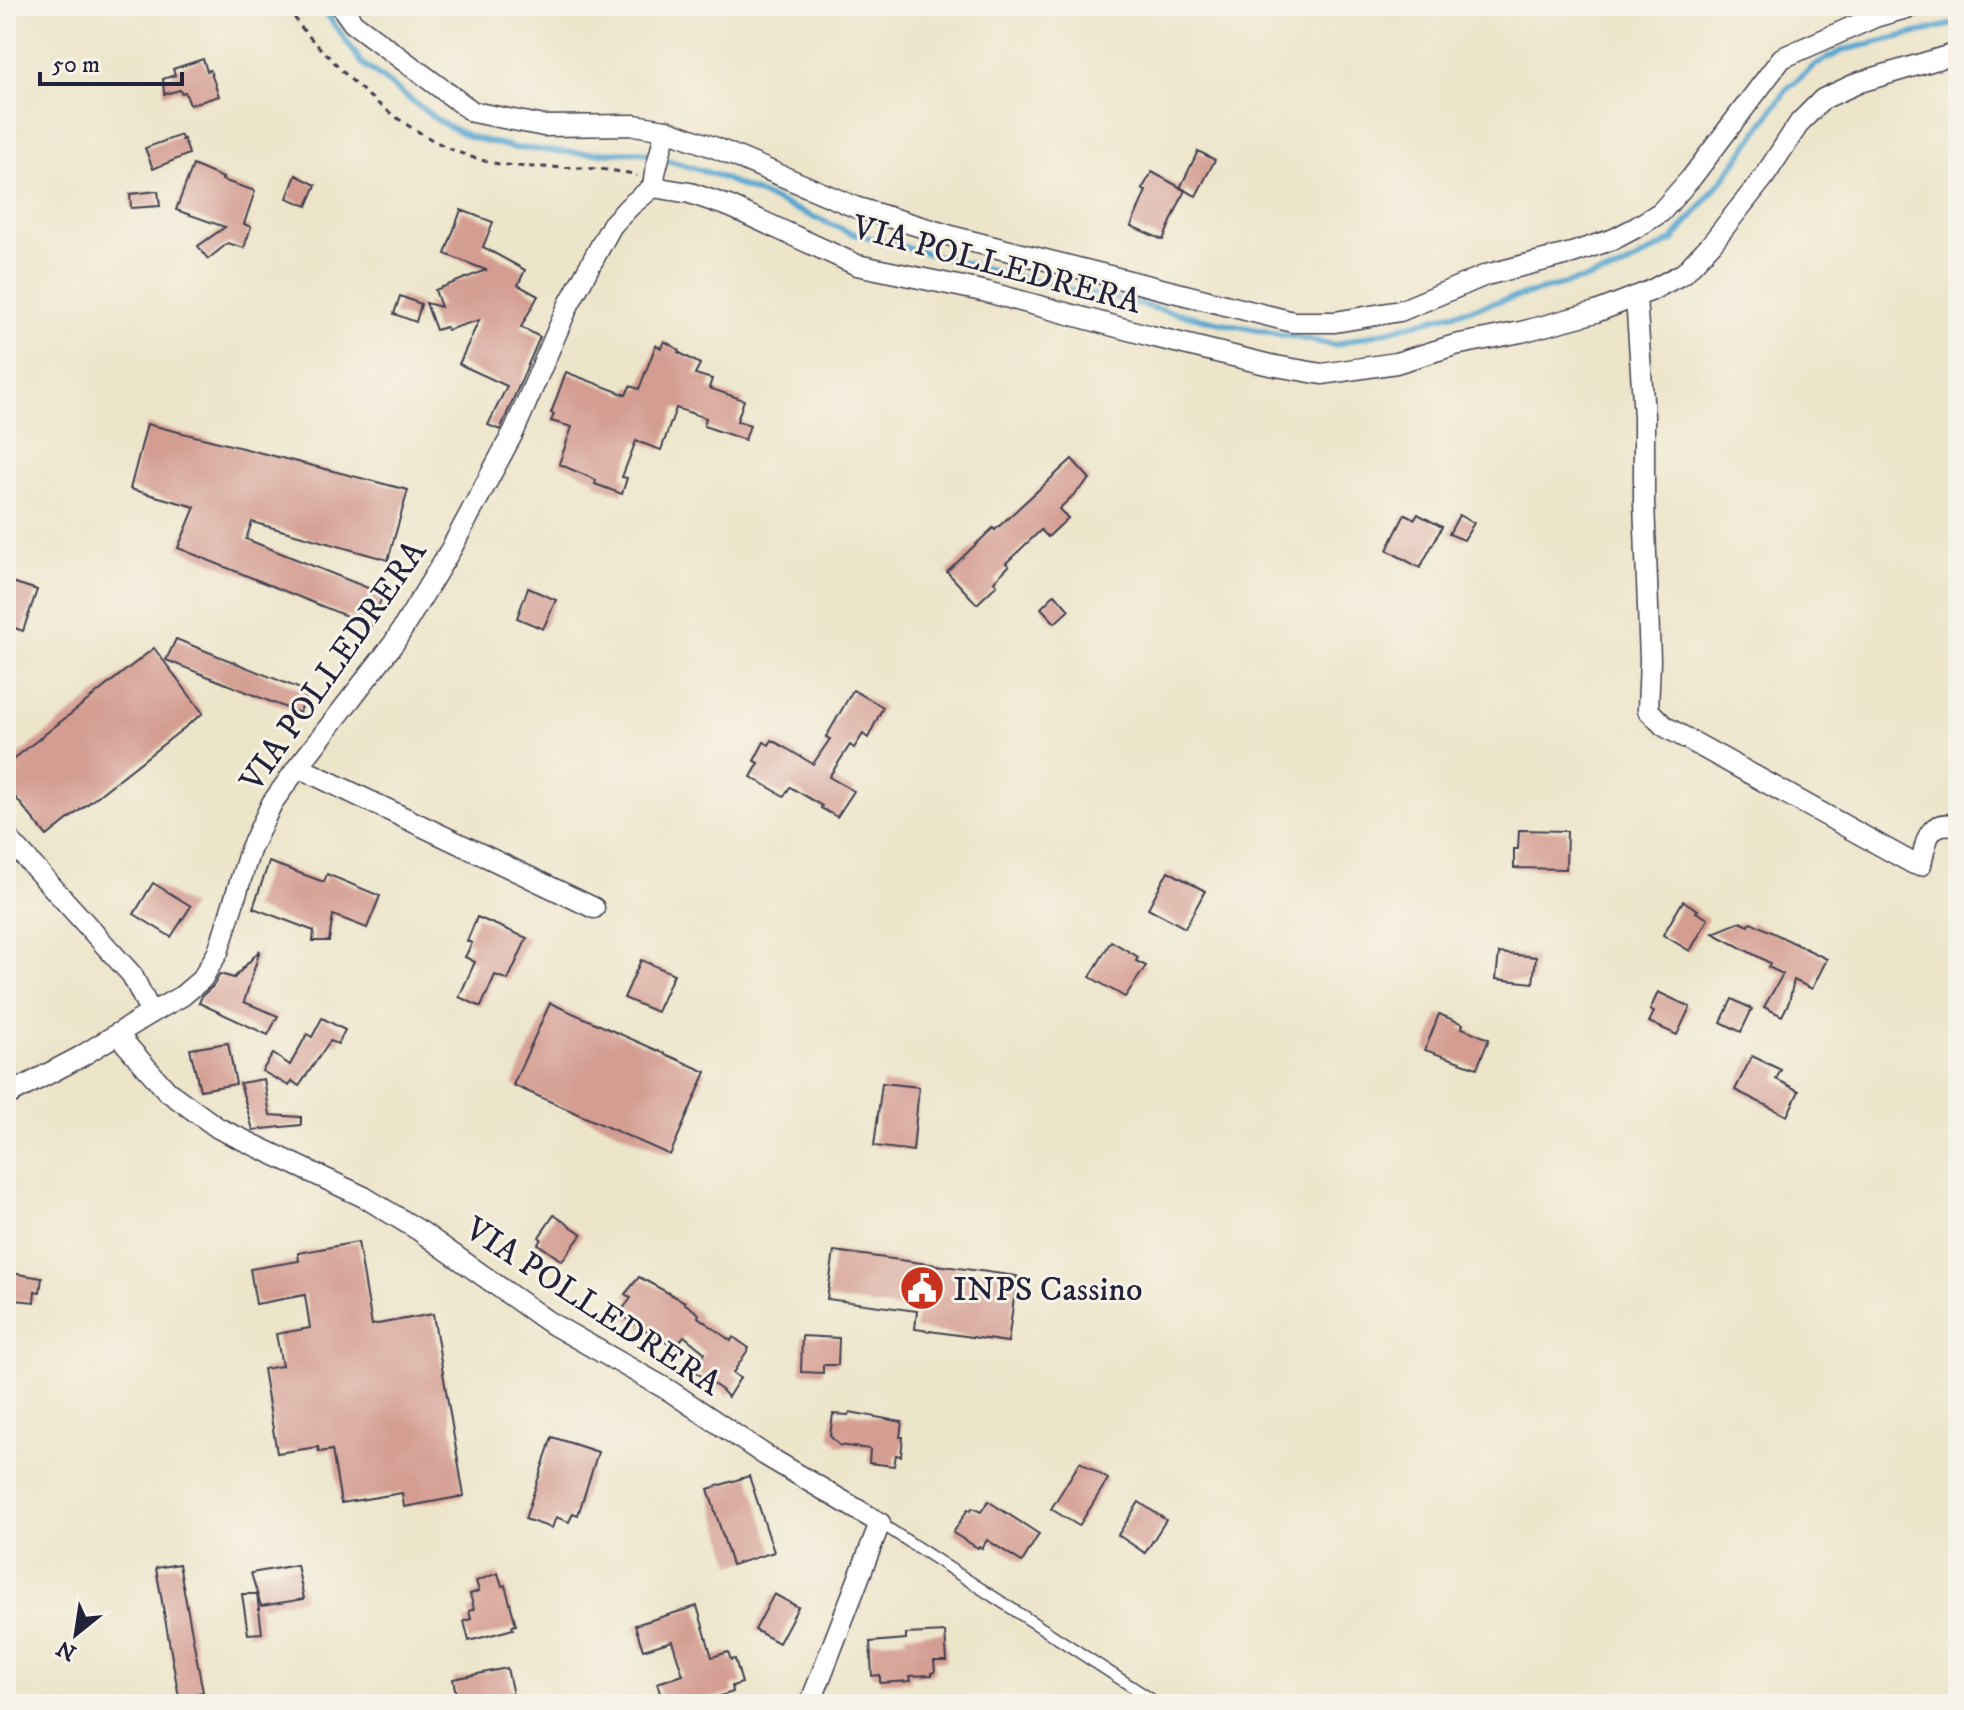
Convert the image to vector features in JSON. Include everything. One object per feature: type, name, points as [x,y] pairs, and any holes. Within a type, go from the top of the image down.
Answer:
[{"type":"street","points":[[341,6],[353,23],[473,112],[544,126],[634,125],[716,148],[855,207],[958,238],[1293,322],[1335,322],[1400,311],[1486,275],[1614,239],[1661,212],[1782,58],[1875,17],[1914,6]]},
{"type":"street","name":"VIA POLLEDRERA","points":[[6,1096],[80,1057],[182,996],[202,979],[218,952],[250,850],[272,803],[394,643],[451,549],[514,431],[569,304],[612,225],[654,180],[731,207],[857,265],[987,292],[1255,362],[1322,374],[1396,363],[1455,345],[1596,312],[1636,297],[1684,273],[1764,177],[1800,122],[1823,99],[1860,82],[1958,53]]},
{"type":"street","points":[[654,180],[665,134]]},
{"type":"street","points":[[1636,297],[1644,416],[1650,660],[1648,710],[1664,726],[1914,864],[1921,865],[1926,841],[1935,827],[1946,823],[1958,826]]},
{"type":"street","points":[[298,767],[594,908]]},
{"type":"street","points":[[6,836],[132,975],[151,1013]]},
{"type":"street","name":"VIA POLLEDRERA","points":[[117,1034],[167,1091],[218,1128],[375,1203],[547,1321],[670,1391],[765,1455],[880,1523]]},
{"type":"street","points":[[810,1704],[880,1523]]},
{"type":"lane","points":[[880,1523],[1109,1669],[1154,1704]]},
{"type":"building","points":[[203,59],[219,96],[190,105],[185,92],[181,93],[180,90],[164,94],[163,79],[175,75],[173,69]]},
{"type":"building","points":[[181,135],[189,154],[153,169],[145,148]]},
{"type":"building","points":[[1198,151],[1215,160],[1196,196],[1180,188]]},
{"type":"building","points":[[193,165],[222,180],[255,191],[244,224],[251,227],[244,248],[228,243],[208,259],[198,246],[225,227],[176,210]]},
{"type":"building","points":[[1152,172],[1185,190],[1163,240],[1131,226],[1146,191],[1142,189]]},
{"type":"building","points":[[296,175],[316,185],[307,206],[287,198]]},
{"type":"building","points":[[158,191],[160,206],[131,208],[130,194]]},
{"type":"building","points":[[461,210],[493,222],[483,247],[525,270],[518,285],[538,296],[521,327],[540,337],[500,430],[488,425],[507,386],[459,364],[479,320],[447,330],[446,327],[436,330],[426,303],[441,307],[435,290],[486,270],[445,254]]},
{"type":"building","points":[[400,296],[421,304],[416,322],[394,314]]},
{"type":"building","points":[[664,341],[700,364],[695,374],[712,379],[709,388],[744,400],[737,421],[750,425],[745,440],[704,426],[706,418],[676,408],[661,450],[636,441],[622,477],[627,478],[622,494],[595,484],[596,480],[559,464],[572,427],[551,421],[554,414],[551,413],[566,372],[626,395],[630,386],[639,389],[656,345],[661,348]]},
{"type":"building","points":[[147,424],[408,490],[388,560],[252,522],[246,539],[383,594],[371,626],[178,548],[195,507],[130,489]]},
{"type":"building","points":[[1072,459],[1090,479],[1059,509],[1068,518],[1048,537],[1041,530],[1006,563],[1009,566],[994,581],[997,585],[977,604],[947,572]]},
{"type":"building","points":[[1405,514],[1415,519],[1418,514],[1442,527],[1420,568],[1387,550]]},
{"type":"building","points":[[1459,515],[1474,523],[1464,540],[1449,534]]},
{"type":"building","points":[[6,580],[37,590],[23,631],[6,625]]},
{"type":"building","points":[[528,588],[556,600],[543,629],[517,618]]},
{"type":"building","points":[[1055,594],[1069,610],[1055,623],[1041,608]]},
{"type":"building","points":[[176,639],[308,692],[299,713],[166,660]]},
{"type":"building","points":[[154,648],[203,713],[47,836],[6,786],[6,765]]},
{"type":"building","points":[[853,690],[883,707],[868,738],[863,734],[854,748],[850,745],[829,777],[854,791],[837,817],[790,787],[784,796],[751,777],[759,763],[754,761],[764,742],[769,745],[772,740],[813,764],[830,739],[826,737]]},
{"type":"building","points":[[1519,830],[1567,831],[1566,869],[1514,868],[1514,849],[1518,849]]},
{"type":"building","points":[[269,862],[324,882],[327,874],[380,896],[367,928],[333,915],[329,941],[313,941],[314,931],[253,908]]},
{"type":"building","points":[[1168,871],[1205,891],[1185,928],[1148,908]]},
{"type":"building","points":[[153,883],[191,906],[171,937],[134,914]]},
{"type":"building","points":[[1683,901],[1708,919],[1690,951],[1663,935]]},
{"type":"building","points":[[477,917],[527,938],[508,980],[495,975],[481,1007],[459,997],[475,962],[465,957],[472,943],[467,941]]},
{"type":"building","points":[[1740,922],[1749,926],[1751,922],[1827,959],[1812,989],[1794,980],[1782,1016],[1764,1007],[1783,974],[1768,967],[1770,963],[1713,933]]},
{"type":"building","points":[[1111,941],[1138,957],[1136,961],[1146,966],[1125,997],[1090,977]]},
{"type":"building","points":[[260,950],[244,1002],[278,1016],[268,1035],[199,1003],[220,974],[234,978]]},
{"type":"building","points":[[1499,953],[1536,957],[1533,983],[1496,979]]},
{"type":"building","points":[[641,960],[674,974],[657,1012],[624,998]]},
{"type":"building","points":[[1658,992],[1690,1007],[1677,1035],[1649,1022],[1654,1012],[1650,1010]]},
{"type":"building","points":[[1732,999],[1752,1009],[1741,1032],[1721,1022]]},
{"type":"building","points":[[550,1003],[706,1072],[670,1155],[513,1085]]},
{"type":"building","points":[[1439,1014],[1489,1039],[1477,1068],[1425,1050]]},
{"type":"building","points":[[322,1018],[345,1030],[338,1044],[330,1041],[299,1086],[292,1081],[289,1086],[262,1071],[273,1054],[290,1065],[307,1034],[312,1037]]},
{"type":"building","points":[[228,1043],[236,1084],[200,1090],[190,1049]]},
{"type":"building","points":[[1752,1056],[1781,1070],[1776,1079],[1799,1091],[1787,1116],[1735,1090]]},
{"type":"building","points":[[264,1079],[270,1115],[301,1117],[301,1125],[253,1130],[240,1083]]},
{"type":"building","points":[[882,1083],[919,1087],[913,1151],[874,1146]]},
{"type":"building","points":[[554,1215],[582,1234],[562,1261],[538,1244],[539,1237]]},
{"type":"building","points":[[358,1242],[372,1325],[433,1314],[464,1496],[404,1507],[402,1493],[341,1503],[332,1450],[319,1452],[318,1447],[277,1453],[263,1369],[282,1366],[276,1334],[310,1328],[305,1295],[256,1304],[250,1269],[299,1261],[298,1253]]},
{"type":"building","name":"INPS Cassino","points":[[834,1251],[1017,1276],[1008,1342],[915,1329],[917,1311],[827,1299]]},
{"type":"building","points":[[6,1272],[42,1278],[40,1292],[35,1291],[34,1302],[6,1299]]},
{"type":"building","points":[[639,1277],[685,1302],[699,1314],[698,1317],[731,1341],[733,1337],[749,1348],[733,1373],[740,1378],[728,1397],[694,1371],[705,1353],[684,1336],[675,1348],[619,1314],[631,1298],[625,1294]]},
{"type":"building","points":[[802,1336],[839,1338],[838,1365],[823,1365],[823,1373],[801,1372]]},
{"type":"building","points":[[850,1412],[902,1422],[901,1456],[896,1455],[894,1466],[869,1463],[870,1449],[839,1445],[830,1436],[833,1414],[848,1415]]},
{"type":"building","points":[[552,1437],[598,1452],[578,1515],[573,1513],[569,1522],[556,1517],[552,1528],[525,1519]]},
{"type":"building","points":[[1080,1462],[1108,1479],[1079,1526],[1051,1509]]},
{"type":"building","points":[[749,1476],[774,1552],[732,1565],[708,1489]]},
{"type":"building","points":[[988,1501],[1039,1534],[1022,1562],[987,1540],[982,1548],[978,1548],[953,1533],[968,1509],[981,1512]]},
{"type":"building","points":[[1139,1502],[1166,1520],[1145,1553],[1118,1535]]},
{"type":"building","points":[[179,1564],[203,1692],[179,1697],[156,1568]]},
{"type":"building","points":[[297,1565],[304,1599],[261,1606],[251,1573]]},
{"type":"building","points":[[498,1573],[502,1586],[505,1585],[516,1625],[512,1626],[513,1629],[469,1641],[464,1621],[471,1619],[469,1611],[474,1609],[470,1594],[479,1591],[476,1581]]},
{"type":"building","points":[[242,1594],[257,1594],[262,1633],[248,1634]]},
{"type":"building","points":[[774,1594],[798,1607],[779,1643],[755,1630]]},
{"type":"building","points":[[697,1606],[712,1657],[728,1652],[731,1660],[735,1659],[742,1683],[732,1686],[733,1692],[695,1704],[663,1702],[657,1683],[683,1675],[672,1641],[643,1650],[635,1625]]},
{"type":"building","points":[[945,1632],[947,1661],[934,1661],[935,1672],[932,1675],[910,1676],[911,1681],[880,1683],[880,1675],[872,1676],[870,1642],[906,1639],[906,1634]]},
{"type":"building","points":[[507,1668],[515,1704],[458,1704],[453,1679]]},
{"type":"waterway","points":[[321,6],[362,63],[440,122],[470,137],[515,148],[580,153],[641,152],[713,174],[851,233],[1021,278],[1334,345],[1618,270],[1673,240],[1728,173],[1787,89],[1815,65],[1844,50],[1958,23]]},
{"type":"place","name":"INPS Cassino","points":[[922,1288]]}]
